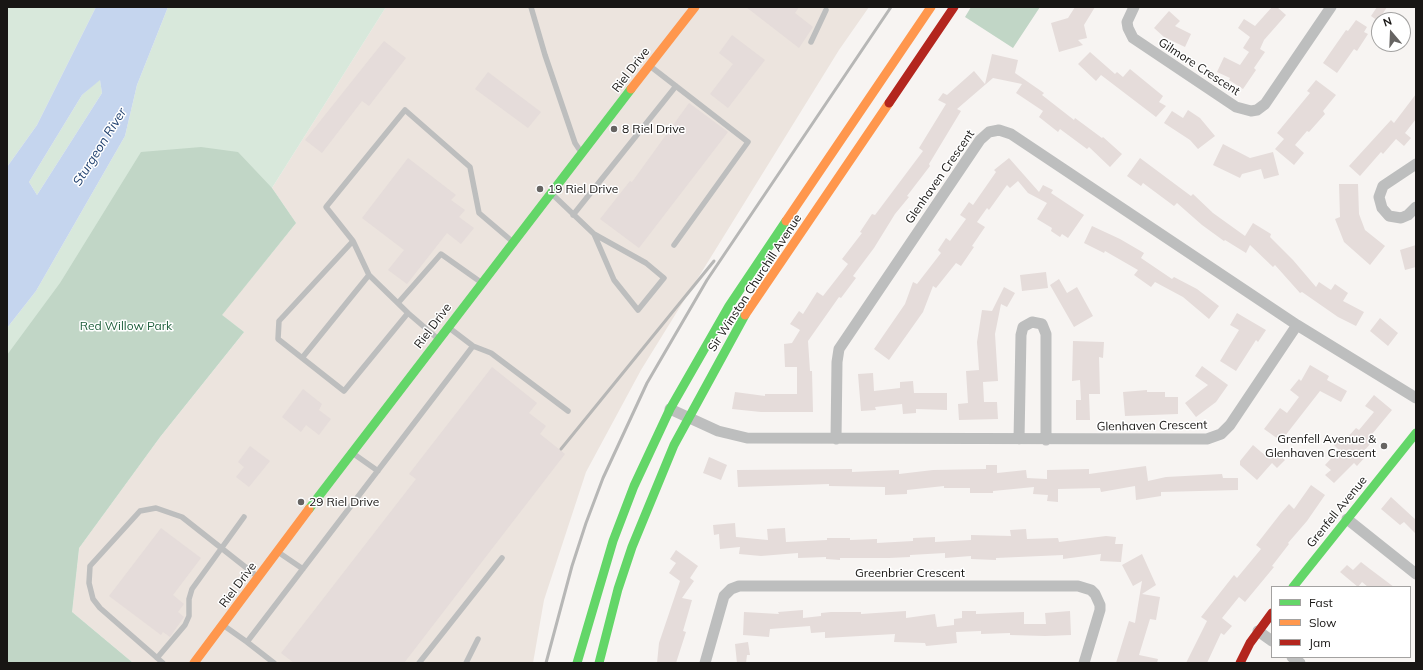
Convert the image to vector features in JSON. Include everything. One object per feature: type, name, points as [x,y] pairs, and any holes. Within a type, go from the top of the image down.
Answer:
[{"type":"main road","name":"Riel Drive","points":[[194,663],[351,452],[695,7]]},
{"type":"main road","name":"Sir Winston Churchill Avenue","points":[[577,663],[613,541],[634,486],[670,409],[729,306],[931,7]]},
{"type":"main road","name":"Sir Winston Churchill Avenue","points":[[599,663],[618,589],[632,547],[650,500],[688,417],[737,327],[954,7]]},
{"type":"main road","name":"Grenfell Avenue","points":[[1294,586],[1416,433]]},
{"type":"main road","points":[[1240,663],[1258,631],[1271,614]]},
{"type":"street","name":"Gilmore Crescent","points":[[1134,7],[1127,22],[1133,38],[1236,107],[1251,111],[1257,110],[1265,104],[1330,7]]},
{"type":"street","name":"Glenhaven Crescent","points":[[836,439],[836,362],[839,349],[980,140],[994,130],[1003,130],[1011,134],[1297,325],[1416,398]]},
{"type":"street","points":[[1416,164],[1383,186],[1379,198],[1382,208],[1389,216],[1401,218],[1408,216],[1416,207]]},
{"type":"street","points":[[1019,439],[1021,335],[1023,327],[1032,322],[1042,324],[1046,334],[1046,440]]},
{"type":"street","name":"Glenhaven Crescent","points":[[670,409],[718,431],[739,437],[836,439],[1201,440],[1216,436],[1230,425],[1297,325]]},
{"type":"street","points":[[1347,519],[1416,574]]},
{"type":"street","name":"Greenbrier Crescent","points":[[705,663],[724,596],[731,589],[739,586],[1078,586],[1091,590],[1095,594],[1100,605],[1100,610],[1084,663]]},
{"type":"street","points":[[1258,631],[1271,640]]},
{"type":"lane","points":[[531,7],[572,136],[582,153]]},
{"type":"lane","points":[[811,42],[826,8]]},
{"type":"lane","points":[[650,66],[748,142],[674,245]]},
{"type":"lane","points":[[573,215],[676,86]]},
{"type":"lane","points":[[439,339],[408,314],[369,274],[353,241],[326,207],[405,110],[470,167],[479,213],[513,242]]},
{"type":"lane","points":[[551,193],[594,234],[646,262],[664,278],[638,310],[614,280],[594,234]]},
{"type":"lane","points":[[353,241],[279,321],[278,339],[344,391],[408,314]]},
{"type":"lane","points":[[398,303],[441,254],[482,283]]},
{"type":"lane","points":[[302,358],[369,274]]},
{"type":"lane","points":[[448,327],[473,346],[491,353],[568,411]]},
{"type":"lane","points":[[247,642],[473,346]]},
{"type":"lane","points":[[351,452],[378,471]]},
{"type":"lane","points":[[163,663],[100,608],[93,599],[89,583],[90,566],[140,511],[156,508],[182,517],[258,577]]},
{"type":"lane","points":[[157,658],[185,625],[189,616],[189,599],[192,589],[244,518]]},
{"type":"lane","points":[[277,552],[303,569]]},
{"type":"lane","points":[[419,663],[502,558]]},
{"type":"lane","points":[[223,624],[274,663]]},
{"type":"lane","points":[[466,663],[478,639]]},
{"type":"shaded area","points":[[386,7],[869,7],[839,50],[641,370],[586,472],[544,600],[533,663],[133,663],[72,612],[79,548],[160,437],[244,332],[221,315],[296,223],[272,188]]},
{"type":"green space","points":[[7,7],[96,7],[37,125],[7,167]]},
{"type":"green space","name":"Red Willow Park","points":[[168,7],[386,7],[272,188],[296,223],[222,315],[244,332],[160,437],[79,548],[72,612],[133,663],[7,663],[7,328],[36,291],[125,136],[137,85]]},
{"type":"green space","points":[[971,7],[1040,7],[1013,48],[965,17]]},
{"type":"green space","points":[[100,79],[102,93],[37,195],[29,182],[82,95]]},
{"type":"green space","name":"Red Willow Park","points":[[201,147],[238,152],[272,188],[296,223],[222,315],[244,332],[160,437],[79,548],[72,612],[133,663],[7,663],[7,355],[60,283],[141,152]]},
{"type":"water","name":"Sturgeon River","points":[[96,7],[168,7],[137,85],[125,136],[36,291],[7,328],[7,167],[37,125]],"holes":[[[100,80],[102,93],[37,195],[29,182],[82,95]]]},
{"type":"building","points":[[746,7],[799,7],[795,13],[813,27],[799,48]]},
{"type":"building","points":[[1075,7],[1095,7],[1084,25],[1087,38],[1078,40],[1083,45],[1059,52],[1051,23],[1068,18]]},
{"type":"building","points":[[1272,7],[1277,7],[1286,15],[1264,40],[1260,49],[1265,52],[1254,68],[1256,70],[1243,89],[1229,80],[1230,78],[1217,72],[1224,57],[1240,65],[1249,52],[1243,48],[1250,37],[1238,28],[1244,19],[1255,26]]},
{"type":"building","points":[[1377,7],[1387,7],[1384,12],[1374,12]]},
{"type":"building","points":[[1169,11],[1180,21],[1175,26],[1191,34],[1185,47],[1164,37],[1154,28]]},
{"type":"building","points":[[1356,20],[1367,27],[1364,32],[1368,34],[1357,51],[1354,49],[1337,73],[1323,63],[1346,30],[1348,31]]},
{"type":"building","points":[[732,35],[765,60],[728,108],[710,94],[733,64],[719,53]]},
{"type":"building","points":[[384,41],[406,58],[369,106],[362,101],[322,153],[305,140]]},
{"type":"building","points":[[1090,52],[1115,74],[1117,72],[1123,77],[1130,69],[1163,96],[1159,102],[1166,106],[1156,117],[1101,75],[1096,81],[1078,64]]},
{"type":"building","points":[[992,54],[1018,60],[1015,73],[1044,93],[1042,95],[1074,120],[1075,118],[1102,138],[1103,137],[1122,154],[1110,167],[1089,147],[1087,149],[1060,129],[1058,132],[1039,117],[1043,111],[1016,93],[1022,84],[993,78],[957,109],[961,111],[929,164],[930,166],[907,196],[909,197],[895,214],[874,248],[853,276],[856,278],[841,298],[839,297],[808,341],[810,371],[812,371],[813,412],[761,412],[732,409],[735,392],[765,396],[765,394],[797,394],[797,367],[785,367],[784,344],[792,343],[800,330],[790,324],[799,311],[803,314],[817,292],[823,296],[848,264],[842,259],[862,233],[860,232],[872,214],[875,215],[923,151],[919,148],[946,104],[938,100],[943,93],[947,95],[974,71],[985,84]]},
{"type":"building","points":[[488,72],[541,112],[528,128],[475,89]]},
{"type":"building","points":[[1316,80],[1336,95],[1323,111],[1325,114],[1295,145],[1304,153],[1294,165],[1275,149],[1284,139],[1277,133],[1310,93],[1307,91]]},
{"type":"building","points":[[1416,94],[1416,119],[1405,133],[1411,138],[1404,146],[1396,139],[1383,154],[1381,152],[1360,176],[1349,166],[1391,120],[1394,123]]},
{"type":"building","points":[[689,103],[728,132],[639,248],[600,219],[630,181],[632,182]]},
{"type":"building","points":[[1188,110],[1200,118],[1215,136],[1198,149],[1190,140],[1164,123],[1172,111],[1183,118]]},
{"type":"building","points":[[1223,144],[1250,158],[1273,152],[1279,175],[1264,179],[1261,169],[1242,174],[1240,178],[1213,165]]},
{"type":"building","points":[[408,158],[456,195],[451,200],[465,210],[459,217],[474,228],[461,244],[447,233],[407,284],[388,270],[404,250],[362,218]]},
{"type":"building","points":[[1009,158],[1039,192],[1043,185],[1053,190],[1051,193],[1084,215],[1068,238],[1062,234],[1060,237],[1051,231],[1052,228],[1037,219],[1047,203],[1028,193],[1018,181],[1010,188],[1007,185],[989,210],[987,208],[977,222],[985,227],[972,246],[974,247],[961,266],[956,263],[936,288],[933,286],[923,312],[889,360],[874,349],[905,304],[913,282],[917,284],[941,253],[938,250],[946,238],[950,241],[966,219],[960,215],[969,202],[973,205],[996,172],[994,170]]},
{"type":"building","points":[[1140,158],[1191,196],[1193,194],[1213,213],[1245,236],[1253,223],[1271,234],[1270,237],[1293,260],[1316,287],[1319,282],[1331,290],[1335,284],[1348,293],[1343,301],[1364,312],[1356,326],[1338,317],[1302,292],[1300,293],[1275,265],[1273,267],[1250,245],[1246,253],[1225,240],[1224,241],[1202,225],[1177,203],[1174,206],[1143,183],[1141,186],[1127,176]]},
{"type":"building","points":[[1339,184],[1358,184],[1359,214],[1365,230],[1385,246],[1370,265],[1344,242],[1335,219],[1340,217]]},
{"type":"building","points":[[1092,226],[1120,239],[1144,253],[1141,258],[1172,279],[1174,277],[1197,289],[1219,306],[1209,319],[1183,297],[1155,282],[1151,287],[1134,275],[1138,270],[1105,251],[1104,253],[1084,243]]},
{"type":"building","points":[[1416,245],[1416,267],[1405,270],[1400,250]]},
{"type":"building","points":[[1046,272],[1048,288],[1022,291],[1020,275]]},
{"type":"building","points":[[1059,279],[1067,293],[1077,287],[1093,316],[1074,327],[1050,285]]},
{"type":"building","points":[[1004,287],[1015,293],[1007,307],[1001,304],[995,334],[998,381],[983,382],[984,402],[997,402],[998,419],[959,420],[958,404],[968,403],[966,371],[979,370],[977,342],[982,310],[992,311]]},
{"type":"building","points":[[1237,313],[1266,330],[1258,342],[1256,340],[1236,371],[1220,361],[1239,330],[1230,325]]},
{"type":"building","points":[[1380,318],[1398,333],[1388,346],[1370,331]]},
{"type":"building","points":[[1073,341],[1104,342],[1103,358],[1099,357],[1100,394],[1089,394],[1090,420],[1076,420],[1076,400],[1081,400],[1080,380],[1072,381]]},
{"type":"building","points":[[1310,365],[1329,376],[1327,380],[1347,391],[1341,402],[1320,391],[1281,441],[1264,429],[1280,408],[1287,413],[1299,397],[1290,390],[1299,379],[1301,381]]},
{"type":"building","points":[[1202,366],[1228,385],[1216,402],[1196,417],[1185,403],[1208,385],[1195,376]]},
{"type":"building","points":[[492,367],[537,403],[529,413],[546,426],[540,434],[565,454],[404,663],[294,663],[281,653],[416,479],[409,474]]},
{"type":"building","points":[[873,373],[874,391],[900,388],[900,382],[913,381],[914,393],[947,393],[947,410],[916,409],[916,413],[903,414],[902,404],[875,407],[876,410],[861,411],[858,374]]},
{"type":"building","points":[[303,389],[322,404],[319,410],[331,419],[319,435],[306,425],[301,432],[282,417]]},
{"type":"building","points":[[1147,390],[1147,392],[1165,392],[1165,397],[1178,397],[1178,414],[1125,416],[1123,392]]},
{"type":"building","points":[[1374,395],[1392,410],[1368,439],[1372,442],[1362,453],[1366,456],[1357,466],[1354,463],[1334,483],[1325,475],[1331,470],[1325,465],[1339,450],[1334,445],[1340,438],[1344,441],[1356,428],[1359,430],[1374,412],[1365,406]]},
{"type":"building","points":[[1253,445],[1267,457],[1273,450],[1285,460],[1277,468],[1272,463],[1257,480],[1240,465],[1240,461]]},
{"type":"building","points":[[250,446],[270,461],[249,487],[236,477],[244,467],[238,462]]},
{"type":"building","points":[[709,457],[727,465],[721,480],[703,473]]},
{"type":"building","points":[[986,465],[997,465],[997,473],[1026,470],[1027,478],[1047,479],[1047,470],[1089,469],[1089,474],[1146,466],[1148,481],[1166,477],[1222,474],[1223,478],[1238,478],[1238,490],[1161,492],[1161,496],[1136,500],[1135,486],[1101,492],[1100,488],[1058,489],[1058,502],[1047,501],[1048,495],[1033,494],[1034,487],[993,491],[993,493],[970,493],[970,488],[944,488],[944,486],[907,490],[907,494],[885,495],[885,487],[829,486],[829,484],[738,487],[737,470],[852,469],[852,472],[899,470],[899,474],[933,470],[986,469]]},
{"type":"building","points":[[1311,485],[1325,495],[1307,521],[1288,543],[1289,544],[1272,566],[1274,567],[1245,602],[1239,597],[1222,618],[1232,626],[1224,635],[1221,633],[1207,663],[1186,663],[1207,621],[1201,617],[1234,575],[1237,578],[1261,549],[1256,545],[1281,513],[1289,504],[1294,509]]},
{"type":"building","points":[[1391,497],[1416,520],[1416,534],[1404,522],[1400,525],[1381,509]]},
{"type":"building","points":[[735,523],[736,537],[768,540],[767,529],[785,528],[786,542],[827,540],[827,538],[850,538],[850,540],[877,539],[877,543],[913,541],[913,538],[935,537],[935,542],[971,540],[971,535],[1011,536],[1010,530],[1026,529],[1027,539],[1058,538],[1059,542],[1106,536],[1116,537],[1115,544],[1123,544],[1121,562],[1100,561],[1101,554],[1063,559],[1063,555],[996,558],[996,560],[971,559],[971,556],[945,558],[945,553],[889,558],[840,558],[840,560],[826,559],[826,557],[798,558],[798,553],[761,556],[739,554],[740,547],[720,549],[719,534],[714,535],[713,525]]},
{"type":"building","points":[[161,528],[201,558],[173,595],[184,604],[178,612],[184,617],[170,637],[163,632],[161,635],[109,596]]},
{"type":"building","points":[[676,550],[698,566],[690,578],[694,581],[682,598],[692,600],[683,631],[686,632],[676,663],[657,663],[659,643],[680,581],[669,573],[676,563],[670,559]]},
{"type":"building","points":[[1142,554],[1156,585],[1142,594],[1160,597],[1156,620],[1150,619],[1139,655],[1158,659],[1157,663],[1116,663],[1129,621],[1135,623],[1142,581],[1133,586],[1122,565]]},
{"type":"building","points":[[1361,562],[1393,586],[1367,586],[1362,582],[1359,586],[1357,586],[1340,572],[1347,565],[1353,570]]},
{"type":"building","points":[[803,610],[803,618],[821,616],[821,613],[831,612],[861,612],[861,614],[906,611],[906,618],[935,614],[937,627],[954,625],[954,619],[962,618],[962,611],[976,611],[976,614],[1024,612],[1024,624],[1046,624],[1045,613],[1070,611],[1071,635],[1045,636],[1010,635],[1010,633],[981,634],[981,631],[956,632],[957,643],[926,646],[925,643],[894,642],[895,634],[825,638],[825,632],[811,633],[810,626],[770,629],[769,637],[743,635],[744,612],[779,614],[778,612]]},
{"type":"building","points":[[748,642],[750,655],[747,655],[746,663],[737,663],[735,644]]},
{"type":"railway","points":[[546,663],[572,566],[586,523],[603,478],[647,383],[707,280],[891,7]]},
{"type":"railway","points":[[561,449],[714,261]]},
{"type":"traffic: fast","points":[[309,509],[631,89]]},
{"type":"traffic: fast","points":[[577,663],[613,541],[634,486],[670,409],[729,306],[786,221]]},
{"type":"traffic: fast","points":[[599,663],[618,589],[632,547],[674,445],[745,315]]},
{"type":"traffic: fast","points":[[1294,586],[1416,433]]},
{"type":"traffic: slow","points":[[631,89],[695,7]]},
{"type":"traffic: slow","points":[[786,221],[931,7]]},
{"type":"traffic: slow","points":[[745,315],[889,103]]},
{"type":"traffic: slow","points":[[194,663],[309,509]]},
{"type":"traffic: jam","points":[[889,103],[954,7]]},
{"type":"traffic: jam","points":[[1240,663],[1250,643],[1271,614]]},
{"type":"place","name":"8 Riel Drive","points":[[614,129]]},
{"type":"place","name":"19 Riel Drive","points":[[540,189]]},
{"type":"place","name":"Grenfell Avenue & Glenhaven Crescent","points":[[1384,446]]},
{"type":"place","name":"29 Riel Drive","points":[[301,502]]}]
